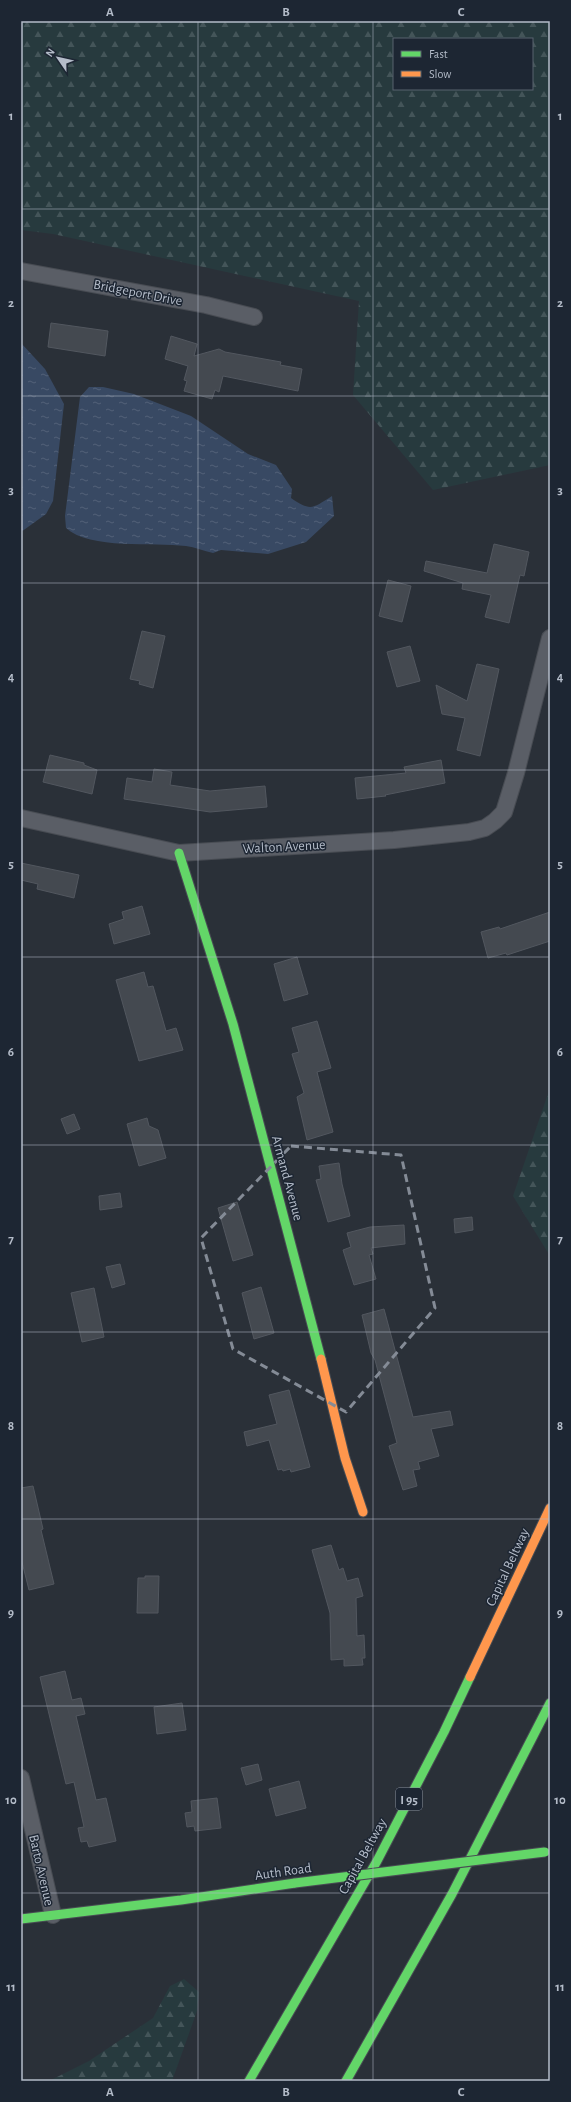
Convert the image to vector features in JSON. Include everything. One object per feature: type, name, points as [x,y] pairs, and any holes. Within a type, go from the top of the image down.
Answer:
[{"type":"main road","name":"Armand Avenue","points":[[179,853],[233,1024],[322,1364],[345,1458],[363,1512]]},
{"type":"main road","name":"Capital Beltway","points":[[249,2081],[317,1967],[380,1854],[448,1725],[550,1508]]},
{"type":"main road","points":[[346,2081],[390,2007],[454,1891],[517,1771],[550,1703]]},
{"type":"main road","name":"Auth Road","points":[[21,1919],[181,1900],[295,1883],[548,1852]]},
{"type":"street","name":"Bridgeport Drive","points":[[21,271],[206,305],[254,316]]},
{"type":"street","name":"Walton Avenue","points":[[21,818],[179,853],[394,840],[469,832],[485,828],[504,812],[516,773],[550,638]]},
{"type":"street","name":"Barto Avenue","points":[[21,1778],[53,1915]]},
{"type":"highlighted area","points":[[291,1146],[401,1155],[435,1308],[346,1412],[233,1349],[201,1238]]},
{"type":"green space","points":[[21,21],[550,21],[550,465],[433,490],[353,395],[359,301],[53,234],[21,230]]},
{"type":"green space","points":[[550,1088],[550,1256],[513,1196]]},
{"type":"green space","points":[[184,1979],[199,1992],[197,2011],[172,2081],[49,2081],[89,2061],[153,2018],[170,1986]]},
{"type":"water","points":[[21,343],[45,369],[64,404],[53,501],[46,514],[21,532]]},
{"type":"water","points":[[89,387],[103,387],[134,394],[191,416],[248,454],[276,465],[292,489],[291,498],[303,505],[308,507],[316,506],[332,496],[334,516],[306,542],[268,554],[221,550],[213,553],[186,546],[123,544],[90,540],[77,535],[66,528],[65,516],[80,397]]},
{"type":"building","points":[[51,323],[108,331],[105,356],[48,347]]},
{"type":"building","points":[[171,336],[197,344],[194,356],[219,349],[225,352],[281,362],[280,365],[302,369],[298,391],[223,376],[219,392],[215,390],[212,399],[184,391],[187,381],[184,380],[188,366],[165,359]]},
{"type":"building","points":[[494,544],[529,552],[524,576],[520,575],[509,623],[485,617],[491,595],[462,589],[463,583],[424,571],[426,561],[487,573]]},
{"type":"building","points":[[388,580],[411,586],[402,622],[379,616]]},
{"type":"building","points":[[142,631],[165,636],[153,688],[139,684],[140,681],[130,679]]},
{"type":"building","points":[[410,646],[420,681],[397,687],[387,652]]},
{"type":"building","points":[[477,664],[499,669],[480,756],[457,750],[465,718],[442,714],[436,685],[467,701]]},
{"type":"building","points":[[50,755],[84,763],[84,765],[97,770],[92,794],[43,782]]},
{"type":"building","points":[[441,760],[445,783],[385,795],[386,796],[357,799],[355,778],[406,773],[404,767]]},
{"type":"building","points":[[154,769],[172,772],[170,785],[210,791],[265,786],[267,807],[210,812],[124,799],[127,778],[152,782]]},
{"type":"building","points":[[21,863],[79,875],[74,898],[37,889],[38,884],[21,880]]},
{"type":"building","points":[[142,906],[150,934],[114,944],[109,924],[124,919],[122,912]]},
{"type":"building","points":[[550,912],[550,941],[507,955],[506,953],[488,958],[481,932],[499,927],[500,929]]},
{"type":"building","points":[[297,957],[308,994],[284,1001],[274,964]]},
{"type":"building","points":[[144,972],[148,987],[153,986],[166,1031],[176,1028],[183,1050],[139,1061],[116,980]]},
{"type":"building","points":[[317,1021],[331,1068],[317,1072],[333,1132],[307,1140],[297,1097],[304,1093],[292,1054],[299,1052],[292,1028]]},
{"type":"building","points":[[74,1114],[80,1129],[67,1134],[61,1119]]},
{"type":"building","points":[[147,1118],[149,1126],[158,1130],[166,1158],[139,1166],[127,1124]]},
{"type":"building","points":[[339,1163],[342,1184],[350,1216],[328,1222],[316,1180],[321,1179],[319,1166]]},
{"type":"building","points":[[120,1193],[122,1207],[100,1210],[99,1196]]},
{"type":"building","points":[[237,1202],[253,1255],[233,1261],[218,1208]]},
{"type":"building","points":[[472,1217],[473,1230],[455,1233],[454,1219]]},
{"type":"building","points":[[404,1225],[405,1244],[371,1248],[373,1254],[369,1255],[376,1279],[354,1285],[343,1250],[351,1247],[347,1233],[370,1227]]},
{"type":"building","points":[[120,1264],[125,1284],[112,1288],[106,1267]]},
{"type":"building","points":[[261,1287],[274,1333],[254,1339],[242,1293]]},
{"type":"building","points":[[94,1288],[104,1337],[82,1342],[71,1293]]},
{"type":"building","points":[[384,1309],[413,1417],[450,1411],[453,1425],[431,1429],[439,1456],[418,1462],[420,1469],[413,1470],[417,1486],[403,1490],[389,1446],[397,1443],[375,1360],[371,1353],[362,1315]]},
{"type":"building","points":[[289,1390],[310,1467],[291,1472],[290,1469],[283,1471],[282,1469],[278,1470],[269,1440],[247,1446],[244,1432],[277,1424],[269,1395]]},
{"type":"building","points":[[33,1486],[43,1529],[41,1530],[54,1584],[29,1590],[21,1558],[21,1488]]},
{"type":"building","points":[[331,1545],[339,1570],[343,1568],[347,1581],[358,1578],[363,1596],[356,1598],[357,1636],[364,1635],[365,1658],[362,1658],[363,1665],[344,1666],[344,1659],[331,1660],[330,1613],[312,1550]]},
{"type":"building","points":[[145,1576],[159,1576],[158,1613],[137,1613],[138,1578],[145,1578]]},
{"type":"building","points":[[65,1671],[72,1700],[81,1698],[85,1714],[76,1716],[96,1800],[106,1798],[116,1841],[89,1847],[87,1841],[81,1842],[78,1828],[84,1827],[74,1782],[66,1784],[40,1677]]},
{"type":"building","points":[[182,1703],[186,1730],[157,1734],[154,1707]]},
{"type":"building","points":[[258,1764],[262,1780],[246,1785],[241,1768]]},
{"type":"building","points":[[299,1781],[306,1808],[276,1816],[269,1789]]},
{"type":"building","points":[[217,1798],[221,1828],[195,1831],[194,1826],[187,1827],[185,1813],[192,1812],[191,1801]]},
{"type":"traffic: fast","points":[[179,853],[233,1024],[321,1359]]},
{"type":"traffic: fast","points":[[249,2081],[377,1861],[444,1732],[470,1677]]},
{"type":"traffic: fast","points":[[346,2081],[452,1894],[550,1703]]},
{"type":"traffic: fast","points":[[295,1883],[545,1852]]},
{"type":"traffic: fast","points":[[21,1919],[181,1900],[295,1883]]},
{"type":"traffic: slow","points":[[321,1359],[345,1458],[363,1512]]},
{"type":"traffic: slow","points":[[470,1677],[550,1508]]}]
